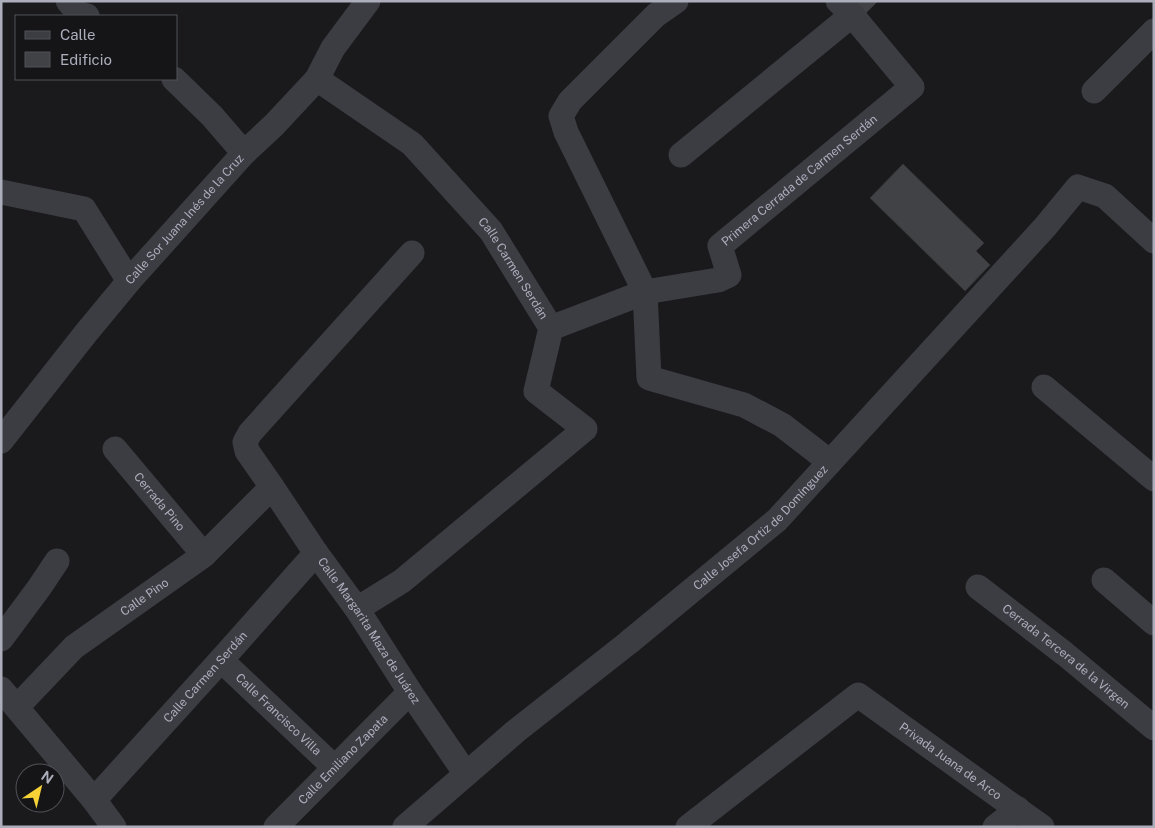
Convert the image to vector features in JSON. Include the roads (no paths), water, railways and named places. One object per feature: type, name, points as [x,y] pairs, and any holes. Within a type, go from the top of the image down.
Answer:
[{"type":"street","points":[[68,1],[79,14],[83,15]]},
{"type":"street","name":"Calle Sor Juana Inés de la Cruz","points":[[1,441],[129,281],[244,153],[274,125],[317,79],[332,48],[368,1]]},
{"type":"street","points":[[657,6],[570,101],[561,116],[566,132],[645,292],[649,378],[744,405],[782,425],[830,462]]},
{"type":"street","points":[[681,155],[845,8]]},
{"type":"street","name":"Primera Cerrada de Carmen Serdán","points":[[551,328],[645,292],[718,280],[729,275],[720,246],[912,87],[845,8]]},
{"type":"street","points":[[1094,91],[1154,31]]},
{"type":"street","name":"Calle Carmen Serdán","points":[[317,79],[412,144],[491,231],[551,328],[536,391],[585,430],[402,581],[357,609]]},
{"type":"street","points":[[175,80],[212,116],[244,153]]},
{"type":"street","name":"Calle Josefa Ortiz de Domínguez","points":[[404,827],[516,730],[628,643],[777,520],[1045,227],[1078,187],[1105,196],[1154,240]]},
{"type":"street","points":[[1,192],[84,209],[129,281]]},
{"type":"street","name":"Calle Margarita Maza de Juárez","points":[[412,253],[250,433],[246,442],[247,451],[357,609],[410,692],[466,774]]},
{"type":"street","points":[[1044,387],[1154,479]]},
{"type":"street","name":"Cerrada Pino","points":[[115,449],[204,555]]},
{"type":"street","name":"Calle Pino","points":[[9,698],[74,647],[204,555],[272,487]]},
{"type":"street","name":"Calle Carmen Serdán","points":[[94,800],[316,552]]},
{"type":"street","points":[[1,639],[57,561]]},
{"type":"street","points":[[1104,580],[1154,623]]},
{"type":"street","name":"Cerrada Tercera de la Virgen","points":[[978,587],[1065,654],[1154,728]]},
{"type":"street","name":"Calle Francisco Villa","points":[[221,660],[335,768]]},
{"type":"street","name":"Calle Emiliano Zapata","points":[[276,827],[410,692]]},
{"type":"street","name":"Privada Juana de Arco","points":[[688,827],[858,696],[1042,827]]},
{"type":"street","points":[[9,698],[94,800],[114,827]]},
{"type":"street","points":[[995,827],[1018,809]]}]
